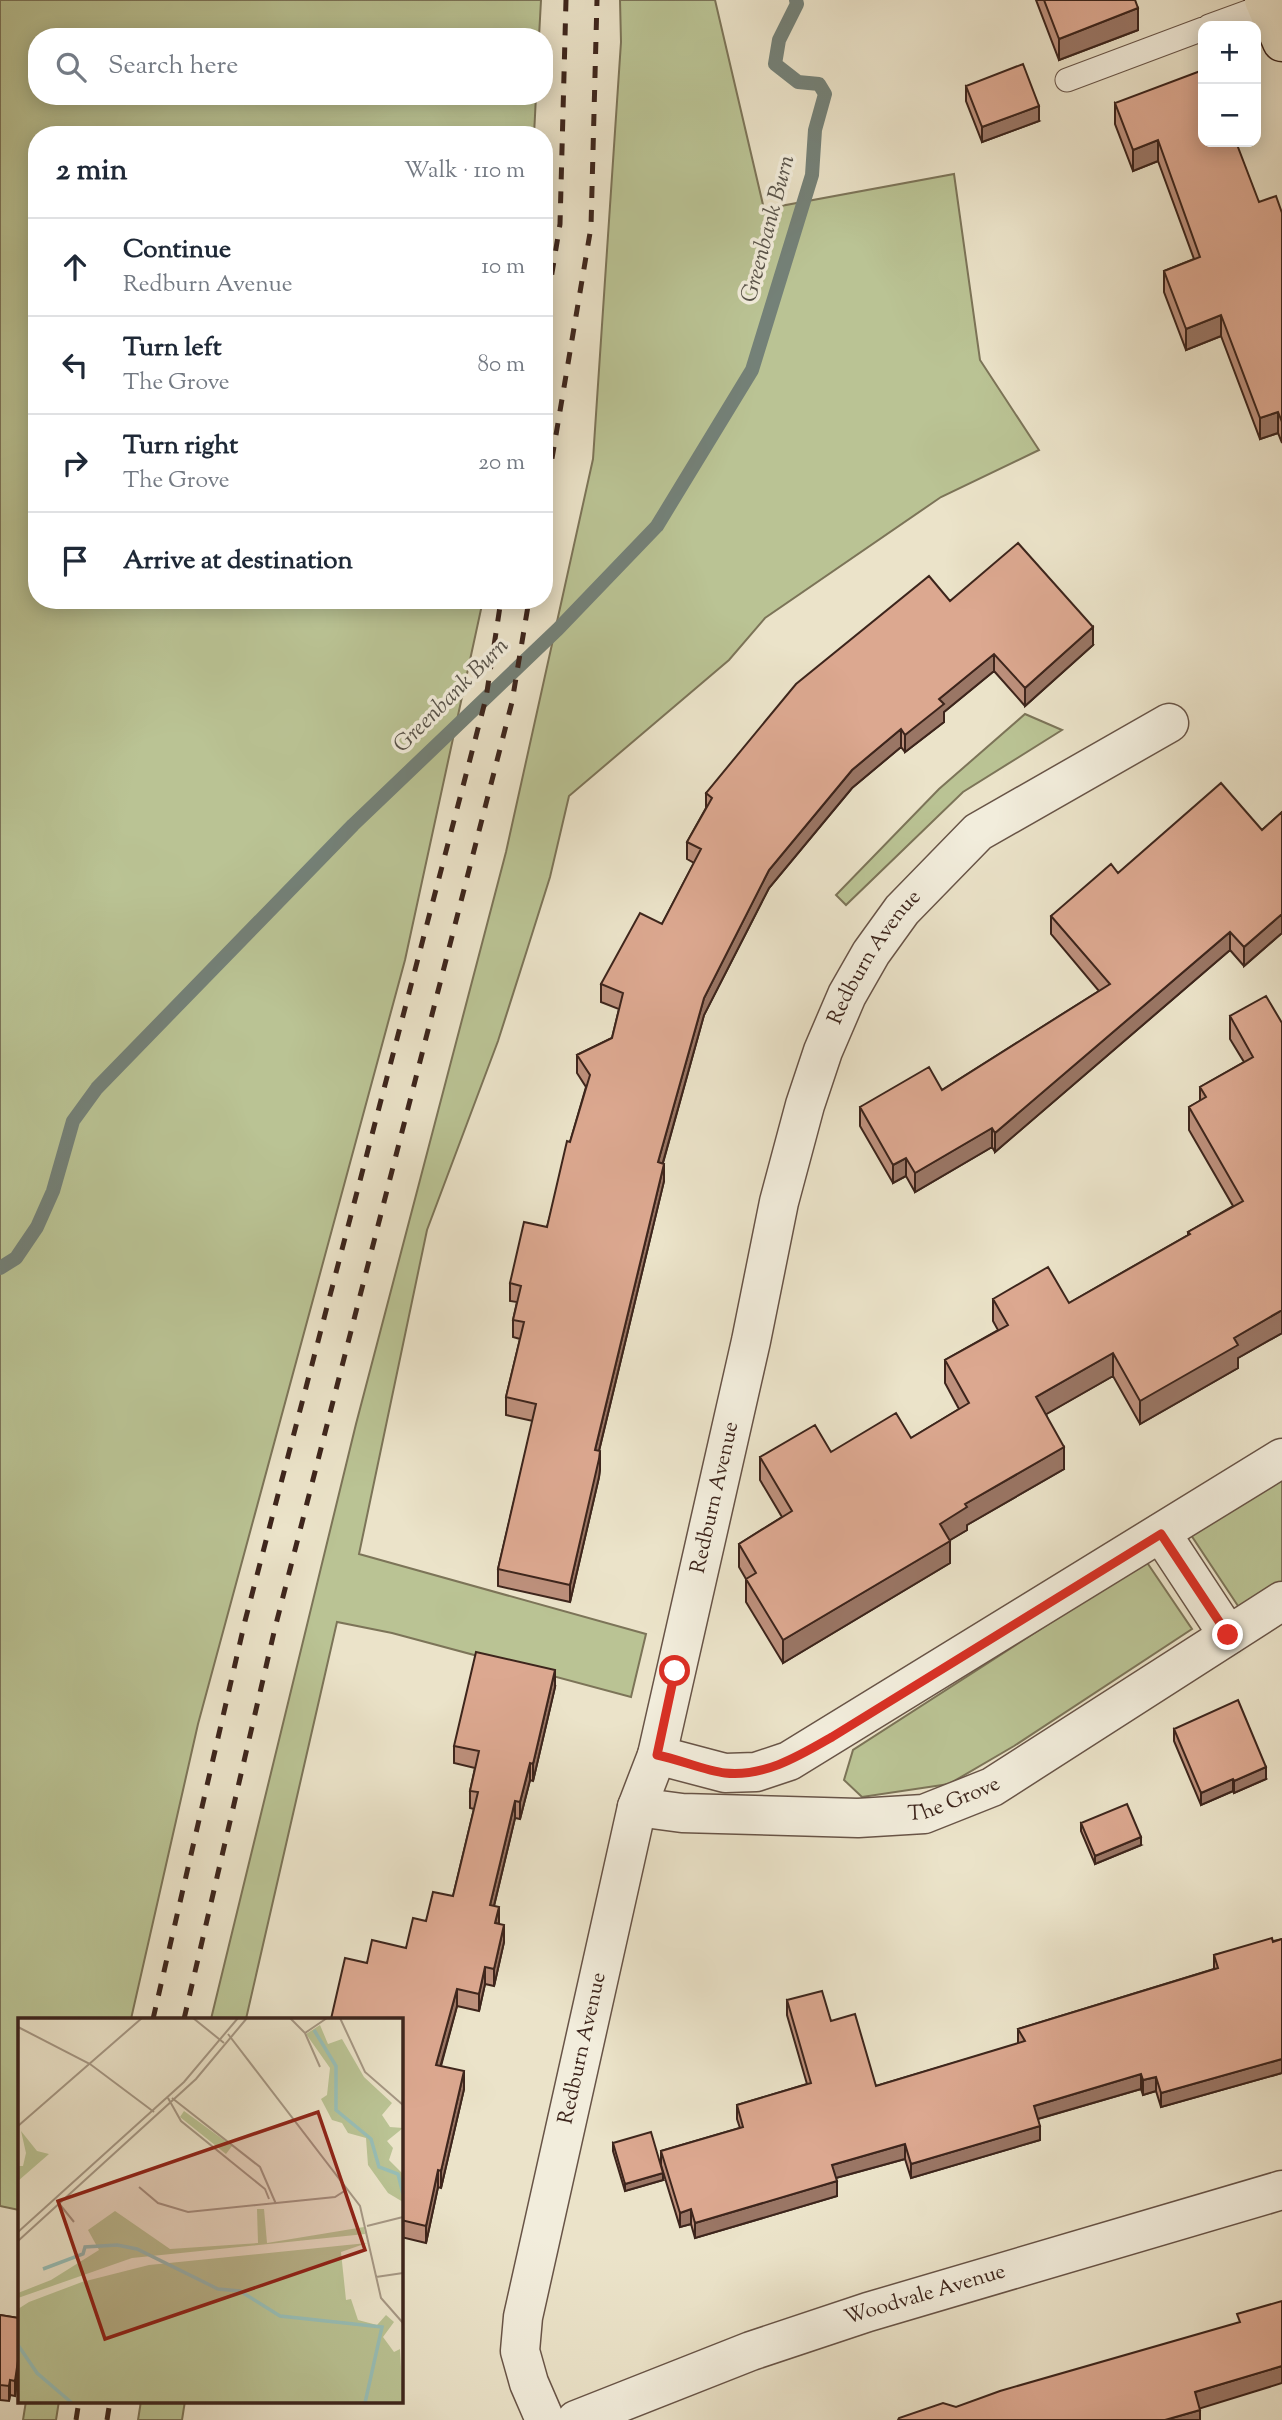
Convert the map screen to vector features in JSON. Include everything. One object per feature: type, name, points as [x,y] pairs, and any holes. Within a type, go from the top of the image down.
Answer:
[{"type":"main road","points":[[1270,2],[1282,42]]},
{"type":"street","name":"Redburn Avenue","points":[[545,2420],[529,2383],[520,2351],[523,2317],[637,1807],[657,1755],[751,1341],[779,1202],[822,1051],[847,995],[871,953],[902,910],[978,832],[1169,723]]},
{"type":"street","points":[[657,1755],[725,1773],[756,1772],[789,1761],[1282,1458]]},
{"type":"street","points":[[1161,1534],[1228,1635]]},
{"type":"street","name":"The Grove","points":[[637,1807],[682,1814],[858,1818],[924,1814],[992,1787],[1282,1601]]},
{"type":"street","name":"Woodvale Avenue","points":[[576,2420],[751,2351],[868,2312],[1282,2190]]},
{"type":"lane","points":[[1222,21],[1270,2]]},
{"type":"lane","points":[[1067,80],[1198,31]]},
{"type":"green space","points":[[0,0],[541,0],[539,28],[28,28],[28,105],[536,105],[534,126],[28,126],[28,609],[481,609],[405,960],[198,1724],[131,2018],[18,2018],[18,2210],[0,2206]]},
{"type":"green space","points":[[620,0],[715,0],[764,209],[954,174],[980,360],[1039,450],[941,497],[765,618],[729,660],[569,796],[550,877],[498,1041],[427,1230],[359,1554],[646,1634],[631,1697],[392,1633],[337,1622],[246,2018],[211,2018],[356,1424],[506,852],[593,459],[621,42]]},
{"type":"green space","points":[[1025,714],[1062,730],[963,792],[846,905],[836,895],[939,789]]},
{"type":"green space","points":[[1282,1477],[1282,1583],[1240,1609],[1191,1535]]},
{"type":"green space","points":[[1146,1561],[1192,1629],[1014,1746],[949,1784],[862,1797],[844,1780],[853,1750]]},
{"type":"green space","points":[[26,2402],[59,2402],[56,2420],[23,2420]]},
{"type":"green space","points":[[141,2402],[185,2402],[182,2420],[138,2420]]},
{"type":"building","points":[[1044,0],[1135,0],[1138,8],[1059,39]]},
{"type":"building","points":[[1023,64],[1039,106],[982,127],[966,86]]},
{"type":"building","points":[[1198,72],[1198,147],[1238,147],[1259,202],[1276,196],[1282,213],[1282,422],[1278,412],[1260,418],[1221,315],[1186,329],[1164,271],[1200,257],[1158,140],[1133,150],[1115,103]]},
{"type":"building","points":[[1018,543],[1093,627],[1025,688],[994,654],[939,699],[944,704],[905,735],[901,729],[852,770],[769,870],[704,998],[658,1162],[664,1164],[595,1450],[600,1451],[599,1459],[570,1585],[498,1569],[536,1404],[506,1397],[524,1322],[513,1320],[521,1286],[510,1283],[524,1222],[547,1227],[567,1141],[570,1142],[590,1075],[577,1055],[612,1038],[623,993],[601,984],[640,913],[662,924],[701,849],[687,842],[712,798],[706,793],[796,684],[929,576],[950,601]]},
{"type":"building","points":[[1221,783],[1262,830],[1282,812],[1282,914],[1244,947],[1230,932],[995,1133],[992,1128],[915,1173],[906,1158],[893,1165],[860,1107],[929,1067],[942,1090],[1110,984],[1051,916],[1111,864],[1118,873]]},
{"type":"building","points":[[1266,996],[1282,1023],[1282,1310],[1234,1338],[1238,1345],[1140,1401],[1113,1353],[1036,1397],[1064,1447],[965,1504],[967,1507],[940,1524],[950,1541],[783,1640],[746,1579],[756,1573],[739,1544],[792,1511],[760,1457],[815,1425],[831,1452],[896,1413],[911,1438],[969,1403],[945,1360],[1008,1325],[993,1299],[1048,1267],[1069,1303],[1243,1201],[1189,1107],[1206,1097],[1200,1087],[1253,1057],[1230,1016]]},
{"type":"building","points":[[476,1652],[555,1670],[533,1764],[530,1763],[520,1802],[515,1801],[490,1905],[499,1907],[495,1923],[504,1925],[494,1969],[485,1967],[479,1994],[457,1989],[436,2065],[464,2071],[426,2226],[402,2220],[402,2018],[331,2018],[345,1958],[367,1963],[372,1940],[406,1948],[413,1918],[426,1921],[433,1892],[453,1896],[478,1792],[470,1791],[479,1751],[454,1746]]},
{"type":"building","points":[[1238,1700],[1266,1767],[1201,1793],[1174,1729]]},
{"type":"building","points":[[1127,1804],[1141,1837],[1095,1856],[1081,1823]]},
{"type":"building","points":[[1272,1938],[1273,1942],[1282,1939],[1282,2059],[1161,2093],[1156,2077],[1143,2080],[1141,2074],[1034,2106],[1040,2126],[911,2164],[905,2144],[832,2165],[837,2181],[695,2223],[691,2209],[680,2213],[661,2151],[743,2127],[737,2105],[811,2083],[787,2000],[822,1991],[831,2021],[855,2014],[876,2086],[1025,2041],[1018,2029],[1218,1968],[1214,1955]]},
{"type":"building","points":[[651,2132],[663,2173],[625,2184],[613,2143]]},
{"type":"building","points":[[1282,2301],[1282,2366],[1195,2392],[1200,2410],[1165,2420],[898,2420],[943,2403],[956,2407],[1000,2391],[1240,2322],[1237,2314]]},
{"type":"building","points":[[0,2315],[18,2318],[18,2361],[15,2381],[10,2380],[9,2386],[0,2385]]},
{"type":"waterway","name":"Greenbank Burn","points":[[0,1268],[16,1258],[37,1227],[53,1191],[73,1121],[97,1088],[353,825],[558,629],[657,526],[752,370],[812,175],[815,130],[825,94],[819,84],[798,82],[775,64],[779,40],[797,4],[796,0]]},
{"type":"railway","points":[[553,267],[560,224],[566,0]]},
{"type":"railway","points":[[553,453],[591,227],[597,0]]},
{"type":"railway","points":[[153,2018],[245,1621],[486,698],[500,609]]},
{"type":"railway","points":[[184,2018],[275,1628],[512,702],[528,609]]},
{"type":"railway","points":[[76,2420],[79,2402]]},
{"type":"railway","points":[[107,2420],[110,2402]]},
{"type":"route","points":[[675,1671],[657,1755],[725,1773],[756,1772],[789,1761],[832,1737],[1161,1534],[1228,1635]]}]
